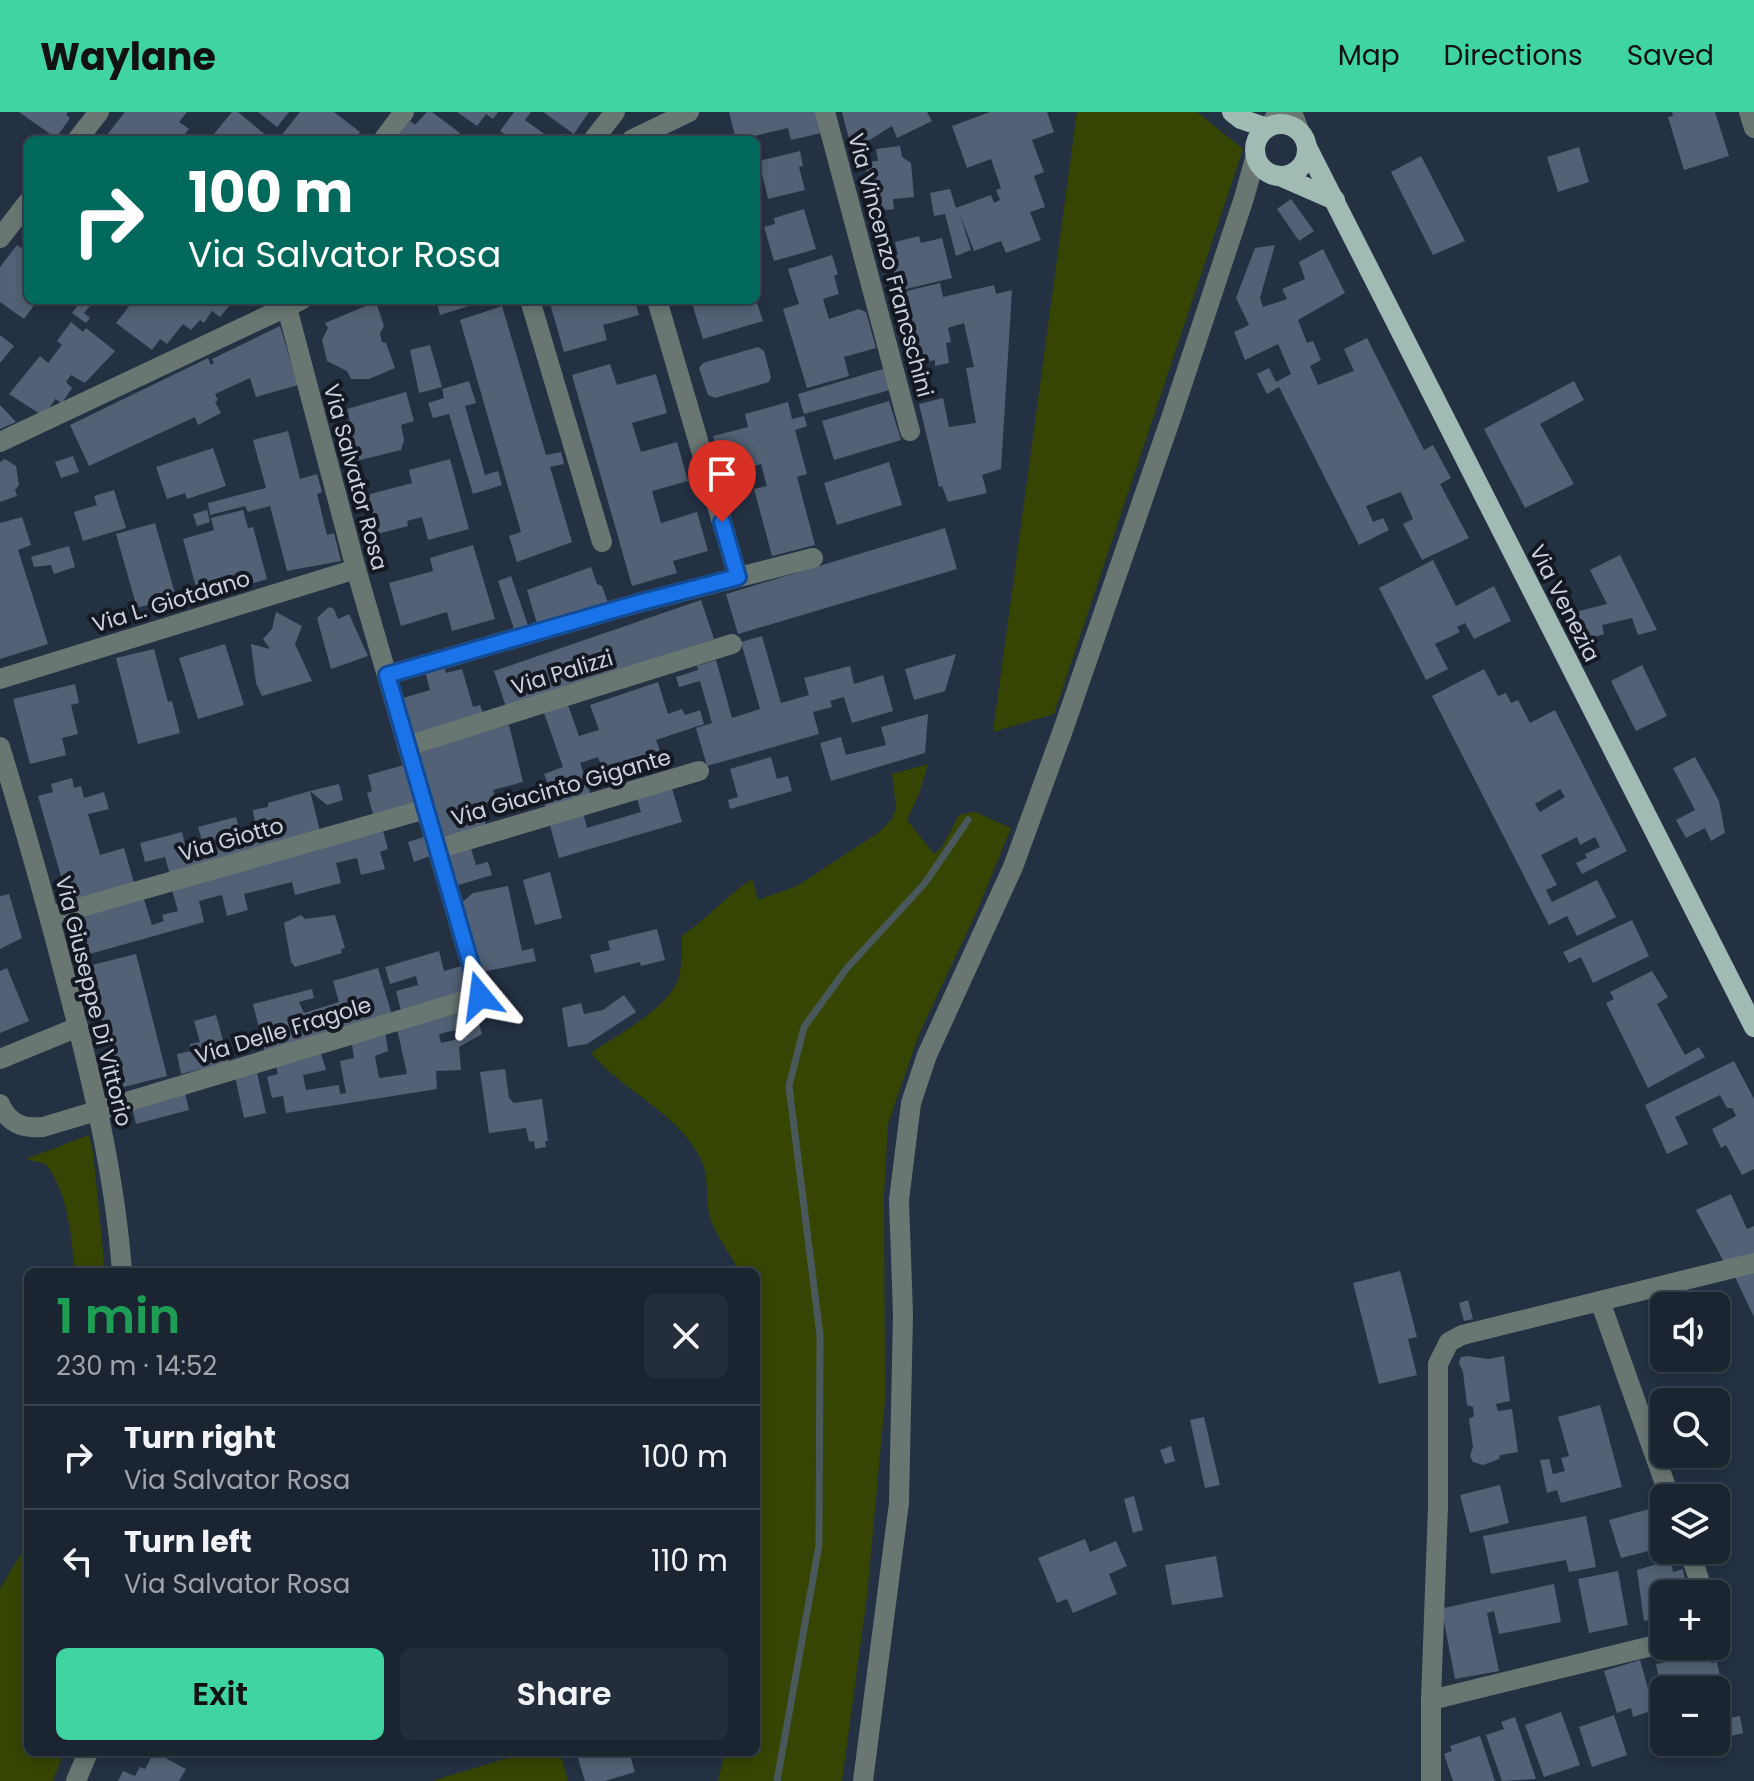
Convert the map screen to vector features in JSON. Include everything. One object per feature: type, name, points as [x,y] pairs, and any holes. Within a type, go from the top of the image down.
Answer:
[{"type":"main road","points":[[1236,116],[1285,124],[1295,121],[1307,142],[1306,158],[1296,171],[1276,175]]},
{"type":"main road","points":[[1236,116],[1264,170],[1335,200]]},
{"type":"main road","points":[[1256,150],[1258,139],[1272,122]]},
{"type":"main road","name":"Via Venezia","points":[[1308,149],[1754,1027]]},
{"type":"street","points":[[80,136],[99,112]]},
{"type":"street","points":[[386,136],[404,112]]},
{"type":"street","points":[[596,136],[615,112]]},
{"type":"street","points":[[639,136],[689,112]]},
{"type":"street","name":"Via Vincenzo Francschini","points":[[825,112],[910,431]]},
{"type":"street","points":[[1749,112],[1754,128]]},
{"type":"street","points":[[863,1781],[899,1503],[903,1314],[899,1200],[911,1103],[927,1055],[1013,867],[1089,655],[1244,198],[1256,150]]},
{"type":"street","points":[[1244,198],[1276,175]]},
{"type":"street","points":[[0,238],[24,207]]},
{"type":"street","points":[[0,442],[289,304]]},
{"type":"street","name":"Via Salvator Rosa","points":[[291,304],[356,569],[480,996]]},
{"type":"street","points":[[531,304],[602,542]]},
{"type":"street","points":[[658,304],[738,577]]},
{"type":"street","points":[[387,675],[638,603],[813,558]]},
{"type":"street","name":"Via L. Giotdano","points":[[0,679],[356,569]]},
{"type":"street","name":"Via Palizzi","points":[[407,746],[732,644]]},
{"type":"street","name":"Via Giuseppe Di Vittorio","points":[[2,759],[50,916],[100,1110],[117,1210],[122,1268]]},
{"type":"street","name":"Via Giacinto Gigante","points":[[437,849],[699,771]]},
{"type":"street","name":"Via Giotto","points":[[50,916],[426,809]]},
{"type":"street","name":"Via Delle Fragole","points":[[0,1104],[11,1121],[31,1128],[43,1127],[480,996]]},
{"type":"street","points":[[0,1059],[78,1027]]},
{"type":"street","points":[[1431,1781],[1438,1507],[1438,1364],[1449,1342],[1462,1335],[1754,1263]]},
{"type":"street","points":[[1600,1301],[1665,1484]]},
{"type":"street","points":[[1431,1700],[1650,1646]]},
{"type":"street","points":[[76,1781],[86,1756]]},
{"type":"green space","points":[[1077,112],[1197,112],[1243,149],[1054,714],[993,732]]},
{"type":"green space","points":[[928,764],[907,820],[934,854],[942,847],[959,815],[975,812],[1011,828],[977,911],[919,1034],[888,1124],[884,1195],[885,1400],[867,1596],[842,1781],[718,1781],[724,1756],[760,1756],[760,1268],[736,1268],[712,1222],[704,1168],[688,1139],[676,1125],[591,1053],[649,1014],[668,996],[679,974],[682,936],[752,879],[758,900],[797,886],[878,833],[892,819],[896,808],[892,774]]},
{"type":"green space","points":[[89,1135],[105,1268],[75,1268],[68,1216],[60,1189],[46,1164],[26,1159]]},
{"type":"green space","points":[[24,1548],[24,1756],[62,1756],[53,1781],[0,1781],[0,1589]]},
{"type":"green space","points":[[514,1756],[561,1756],[568,1781],[432,1781]]},
{"type":"building","points":[[19,112],[68,112],[66,115],[70,118],[57,136]]},
{"type":"building","points":[[125,112],[187,112],[179,122],[189,129],[183,136],[106,136]]},
{"type":"building","points":[[232,112],[238,112],[267,136],[212,136]]},
{"type":"building","points":[[258,112],[289,112],[277,127]]},
{"type":"building","points":[[300,112],[334,112],[360,132],[357,136],[281,136]]},
{"type":"building","points":[[427,112],[432,112],[460,133],[458,136],[399,136],[410,121],[415,125]]},
{"type":"building","points":[[457,112],[498,112],[493,119],[486,114],[477,126]]},
{"type":"building","points":[[514,112],[531,112],[525,120],[547,136],[505,136],[500,131]]},
{"type":"building","points":[[543,112],[589,112],[574,134]]},
{"type":"building","points":[[729,112],[816,112],[821,133],[791,140],[788,128],[754,136],[735,136]]},
{"type":"building","points":[[842,112],[927,112],[932,121],[897,138],[892,126],[852,151]]},
{"type":"building","points":[[990,112],[1047,112],[1054,132],[1032,140],[1044,172],[1034,176],[1045,207],[1030,212],[1041,240],[1006,253],[1001,241],[974,251],[959,212],[971,250],[956,256],[945,214],[934,216],[930,193],[950,189],[956,208],[991,195],[994,203],[1000,200],[996,190],[1001,188],[991,159],[967,168],[952,126]]},
{"type":"building","points":[[1672,112],[1715,112],[1729,156],[1684,170],[1668,117],[1673,116]]},
{"type":"building","points":[[900,146],[902,157],[911,163],[914,197],[893,199],[894,209],[873,211],[865,162],[878,161],[876,149]]},
{"type":"building","points":[[1579,147],[1589,182],[1558,192],[1547,157]]},
{"type":"building","points":[[800,151],[803,166],[799,167],[805,190],[768,199],[760,161]]},
{"type":"building","points":[[1421,156],[1465,241],[1433,255],[1391,172]]},
{"type":"building","points":[[1291,199],[1314,231],[1299,241],[1277,209]]},
{"type":"building","points":[[804,209],[816,249],[774,261],[764,227],[775,224],[774,218]]},
{"type":"building","points":[[919,236],[921,243],[942,238],[952,278],[898,291],[894,276],[894,256],[898,255],[895,242]]},
{"type":"building","points":[[17,245],[24,250],[24,304],[35,304],[24,319],[0,302],[0,267]]},
{"type":"building","points":[[1275,245],[1260,298],[1263,307],[1287,299],[1282,289],[1305,279],[1299,262],[1323,249],[1345,293],[1298,320],[1307,343],[1313,341],[1321,360],[1310,366],[1318,385],[1354,371],[1344,349],[1367,338],[1424,450],[1433,445],[1451,478],[1440,484],[1469,538],[1422,560],[1403,524],[1413,519],[1401,492],[1366,506],[1373,522],[1383,518],[1389,530],[1359,545],[1279,387],[1267,394],[1257,374],[1269,368],[1276,382],[1291,374],[1278,344],[1245,360],[1234,332],[1249,325],[1236,298],[1255,248]]},
{"type":"building","points":[[832,255],[838,274],[834,276],[839,294],[823,299],[829,319],[859,309],[866,312],[876,348],[844,357],[849,376],[807,388],[783,309],[799,304],[788,269]]},
{"type":"building","points":[[940,283],[943,297],[994,285],[996,294],[1012,290],[1001,469],[982,475],[987,493],[948,502],[942,486],[939,487],[919,404],[943,398],[949,427],[976,423],[966,368],[974,367],[964,323],[948,328],[951,342],[946,343],[949,363],[935,366],[935,360],[919,363],[899,293]]},
{"type":"building","points":[[79,304],[92,304],[84,313],[90,318],[86,323],[72,313]]},
{"type":"building","points":[[131,304],[231,304],[220,317],[212,311],[204,323],[200,320],[191,330],[183,324],[167,344],[160,339],[152,350],[116,323]]},
{"type":"building","points":[[371,304],[377,305],[384,326],[380,333],[382,342],[386,343],[395,368],[369,379],[351,379],[347,371],[327,361],[322,340],[328,328],[325,323]]},
{"type":"building","points":[[437,304],[475,304],[440,315]]},
{"type":"building","points":[[550,304],[636,304],[639,315],[603,325],[607,340],[564,352]]},
{"type":"building","points":[[692,304],[757,304],[763,321],[703,339]]},
{"type":"building","points":[[502,306],[546,455],[561,452],[564,464],[550,467],[572,542],[517,562],[509,536],[521,532],[460,320]]},
{"type":"building","points":[[71,322],[83,332],[86,328],[115,351],[85,383],[71,375],[66,382],[72,388],[62,403],[55,399],[47,412],[40,414],[9,394],[40,356],[48,363],[62,345],[57,341]]},
{"type":"building","points":[[280,326],[298,385],[256,397],[250,378],[215,394],[218,400],[215,402],[221,413],[198,425],[195,417],[89,466],[70,425],[208,358],[211,365],[214,363],[212,359]]},
{"type":"building","points":[[0,335],[14,346],[0,363]]},
{"type":"building","points":[[430,345],[442,387],[419,393],[410,350]]},
{"type":"building","points":[[758,347],[764,351],[771,377],[769,382],[715,398],[708,395],[699,368],[703,363]]},
{"type":"building","points":[[610,364],[617,385],[656,374],[667,413],[632,423],[641,452],[677,442],[688,481],[652,491],[661,523],[697,512],[708,551],[673,561],[677,573],[632,586],[572,375]]},
{"type":"building","points":[[883,369],[890,390],[804,414],[798,394]]},
{"type":"building","points":[[469,381],[476,403],[465,406],[485,475],[498,471],[502,485],[473,494],[449,414],[433,418],[428,403],[444,398],[442,389]]},
{"type":"building","points":[[1574,381],[1584,400],[1540,424],[1574,484],[1525,508],[1484,429]]},
{"type":"building","points":[[406,392],[414,421],[401,425],[404,440],[401,450],[356,461],[345,421],[350,420],[347,409]]},
{"type":"building","points":[[889,401],[901,440],[834,460],[822,421]]},
{"type":"building","points":[[788,402],[792,419],[804,416],[807,426],[795,430],[807,474],[797,477],[815,545],[772,556],[754,489],[767,486],[761,464],[723,475],[713,436],[748,427],[745,414]]},
{"type":"building","points":[[0,405],[16,422],[0,429]]},
{"type":"building","points":[[288,431],[300,479],[317,474],[322,492],[317,494],[327,535],[334,533],[341,561],[287,571],[270,506],[248,512],[245,506],[210,515],[208,503],[266,488],[253,440]]},
{"type":"building","points":[[213,448],[226,486],[187,499],[185,493],[167,499],[156,467]]},
{"type":"building","points":[[73,456],[79,472],[61,478],[55,462]]},
{"type":"building","points":[[5,459],[16,466],[19,485],[15,490],[17,496],[0,502],[0,462]]},
{"type":"building","points":[[450,459],[469,529],[428,540],[422,517],[407,521],[408,526],[377,534],[367,495],[412,483],[409,470]]},
{"type":"building","points":[[889,462],[902,505],[837,525],[824,483]]},
{"type":"building","points":[[114,490],[126,528],[83,541],[74,512],[97,505],[94,496]]},
{"type":"building","points":[[207,510],[210,522],[197,526],[193,514]]},
{"type":"building","points":[[243,510],[248,528],[253,527],[267,579],[232,590],[228,579],[196,587],[183,539],[214,530],[211,518]]},
{"type":"building","points":[[22,517],[31,545],[18,550],[48,644],[0,659],[0,523]]},
{"type":"building","points":[[155,523],[176,597],[137,608],[116,534]]},
{"type":"building","points":[[945,528],[957,569],[738,634],[726,594]]},
{"type":"building","points":[[473,545],[495,619],[452,631],[447,612],[401,626],[389,583],[433,571],[430,558]]},
{"type":"building","points":[[69,546],[75,567],[54,574],[51,565],[34,567],[31,557]]},
{"type":"building","points":[[1620,555],[1657,630],[1638,635],[1632,618],[1602,625],[1604,634],[1585,640],[1575,612],[1607,604],[1590,570]]},
{"type":"building","points":[[1433,560],[1456,606],[1494,586],[1511,621],[1474,639],[1465,623],[1457,627],[1460,632],[1435,644],[1448,669],[1426,680],[1379,588]]},
{"type":"building","points":[[591,567],[608,603],[538,627],[527,590]]},
{"type":"building","points":[[511,576],[529,628],[515,632],[498,581]]},
{"type":"building","points":[[701,600],[714,639],[506,707],[494,671]]},
{"type":"building","points":[[329,607],[334,609],[338,619],[349,614],[368,656],[331,669],[317,618]]},
{"type":"building","points":[[276,612],[302,626],[295,644],[312,681],[262,696],[256,683],[251,644],[270,649],[263,639],[272,629]]},
{"type":"building","points":[[762,636],[781,703],[809,695],[804,678],[850,666],[854,684],[883,675],[893,711],[852,723],[844,697],[830,701],[832,707],[813,712],[819,734],[707,766],[696,728],[712,723],[700,681],[679,687],[676,677],[716,660],[732,718],[760,709],[741,642]]},
{"type":"building","points":[[225,644],[244,705],[198,719],[179,658]]},
{"type":"building","points":[[154,649],[180,733],[138,744],[116,658]]},
{"type":"building","points":[[956,654],[945,691],[914,700],[905,669]]},
{"type":"building","points":[[1642,665],[1667,716],[1636,731],[1611,681]]},
{"type":"building","points":[[444,666],[446,673],[462,669],[473,707],[480,705],[484,716],[414,737],[403,698],[430,690],[425,671]]},
{"type":"building","points":[[1484,669],[1498,696],[1506,693],[1511,703],[1518,700],[1530,723],[1555,710],[1627,851],[1582,874],[1576,863],[1587,858],[1585,854],[1600,847],[1595,837],[1580,845],[1577,837],[1541,855],[1557,885],[1546,890],[1552,902],[1597,880],[1616,917],[1577,936],[1567,916],[1549,925],[1432,696]],"holes":[[[1560,789],[1565,797],[1540,812],[1535,804]]]},
{"type":"building","points":[[658,682],[668,714],[682,709],[685,715],[700,710],[704,724],[656,740],[665,765],[608,785],[598,757],[580,763],[592,798],[546,809],[539,787],[548,784],[544,774],[563,767],[544,713],[568,705],[579,736],[599,730],[590,705]]},
{"type":"building","points":[[75,684],[79,703],[71,705],[78,734],[62,738],[66,755],[30,764],[13,699]]},
{"type":"building","points":[[928,714],[925,753],[831,781],[820,743],[841,737],[846,755],[886,745],[881,727]]},
{"type":"building","points":[[509,725],[523,782],[493,790],[496,800],[481,804],[487,830],[441,842],[417,749]]},
{"type":"building","points":[[771,757],[777,779],[788,776],[792,791],[730,809],[728,800],[738,797],[730,769]]},
{"type":"building","points":[[1695,757],[1719,801],[1725,833],[1711,841],[1705,828],[1686,838],[1676,820],[1695,810],[1673,768]]},
{"type":"building","points":[[408,764],[419,804],[374,817],[367,793],[372,791],[368,775]]},
{"type":"building","points":[[72,778],[74,788],[81,786],[84,798],[104,792],[109,809],[88,814],[100,855],[124,848],[136,890],[70,908],[38,796],[53,792],[51,784]]},
{"type":"building","points":[[339,784],[343,800],[327,805],[310,791]]},
{"type":"building","points":[[671,785],[682,822],[559,858],[549,822],[583,812],[587,828],[641,812],[636,795]]},
{"type":"building","points":[[310,791],[321,835],[170,875],[165,857],[145,862],[140,843],[182,832],[187,853],[204,848],[198,827],[236,817],[241,835],[267,828],[271,820],[255,823],[253,810]]},
{"type":"building","points":[[383,831],[388,849],[380,852],[385,869],[361,875],[357,858],[336,863],[341,883],[295,895],[292,882],[244,894],[248,910],[227,916],[222,895],[199,901],[204,922],[86,955],[75,915],[143,896],[152,925],[164,921],[162,915],[178,911],[171,887]]},
{"type":"building","points":[[424,837],[430,856],[414,862],[408,842]]},
{"type":"building","points":[[470,845],[476,865],[488,862],[492,875],[455,886],[446,853]]},
{"type":"building","points":[[550,872],[562,918],[535,925],[523,880]]},
{"type":"building","points":[[508,886],[522,951],[533,948],[536,961],[477,973],[460,904],[473,893]]},
{"type":"building","points":[[9,894],[22,938],[0,949],[0,896]]},
{"type":"building","points":[[301,915],[305,919],[335,915],[345,948],[341,949],[342,953],[295,967],[291,962],[284,923]]},
{"type":"building","points":[[1632,920],[1649,956],[1593,983],[1581,957],[1569,963],[1563,952]]},
{"type":"building","points":[[657,929],[665,960],[641,966],[640,962],[595,973],[590,955],[610,950],[608,941]]},
{"type":"building","points":[[439,951],[444,971],[462,966],[469,992],[401,1011],[396,991],[418,985],[416,976],[390,984],[385,967]]},
{"type":"building","points":[[136,954],[167,1076],[120,1088],[88,966]]},
{"type":"building","points":[[7,968],[29,1021],[0,1033],[0,971]]},
{"type":"building","points":[[378,968],[392,1015],[265,1052],[253,1004],[312,989],[314,998],[299,1002],[304,1013],[339,1002],[333,981]]},
{"type":"building","points":[[1652,971],[1668,997],[1657,1004],[1685,1055],[1699,1047],[1705,1057],[1648,1088],[1606,1003],[1614,999],[1610,992]]},
{"type":"building","points":[[624,995],[636,1012],[587,1044],[568,1047],[562,1008],[581,1003],[584,1014],[603,1010]]},
{"type":"building","points":[[473,1002],[482,1034],[459,1047],[461,1070],[436,1071],[437,1089],[286,1113],[283,1096],[272,1098],[267,1077],[278,1074],[275,1062],[319,1047],[326,1070],[303,1075],[306,1090],[339,1085],[340,1094],[346,1093],[340,1061],[354,1058],[351,1038],[385,1031],[388,1051],[375,1056],[379,1078],[407,1074],[397,1029]],"holes":[[[460,1029],[462,1038],[441,1043],[439,1034]]]},
{"type":"building","points":[[216,1015],[229,1062],[181,1074],[177,1054],[191,1051],[190,1044],[200,1042],[194,1021]]},
{"type":"building","points":[[1734,1061],[1754,1099],[1754,1169],[1742,1175],[1726,1145],[1721,1148],[1712,1129],[1736,1116],[1720,1095],[1675,1117],[1688,1144],[1667,1154],[1645,1105]]},
{"type":"building","points":[[256,1068],[266,1113],[244,1118],[234,1072]]},
{"type":"building","points":[[505,1069],[509,1098],[514,1103],[542,1099],[548,1141],[545,1141],[546,1147],[535,1149],[534,1141],[529,1142],[526,1128],[489,1133],[480,1072]]},
{"type":"building","points":[[184,1089],[189,1110],[136,1124],[131,1103]]},
{"type":"building","points":[[1731,1194],[1747,1229],[1754,1226],[1754,1256],[1725,1264],[1696,1210]]},
{"type":"building","points":[[1400,1271],[1417,1337],[1408,1339],[1417,1375],[1379,1384],[1353,1283]]},
{"type":"building","points":[[1754,1272],[1754,1317],[1735,1277]]},
{"type":"building","points":[[1468,1300],[1473,1319],[1464,1321],[1459,1303]]},
{"type":"building","points":[[1504,1356],[1510,1401],[1496,1404],[1498,1411],[1512,1409],[1518,1452],[1500,1455],[1499,1459],[1483,1465],[1473,1462],[1470,1456],[1473,1447],[1469,1419],[1474,1416],[1473,1407],[1467,1405],[1459,1363],[1461,1357],[1488,1359]]},
{"type":"building","points":[[1600,1405],[1622,1487],[1561,1503],[1557,1490],[1547,1493],[1540,1460],[1549,1459],[1553,1474],[1565,1471],[1561,1458],[1569,1456],[1558,1417]]},
{"type":"building","points":[[1204,1417],[1220,1485],[1205,1488],[1190,1420]]},
{"type":"building","points":[[1171,1446],[1175,1461],[1165,1464],[1160,1450]]},
{"type":"building","points":[[1500,1485],[1509,1523],[1470,1533],[1460,1495]]},
{"type":"building","points":[[1134,1496],[1143,1530],[1133,1533],[1124,1499]]},
{"type":"building","points":[[1650,1509],[1650,1551],[1621,1558],[1609,1520]]},
{"type":"building","points":[[1586,1516],[1596,1567],[1569,1572],[1566,1560],[1491,1574],[1483,1536]]},
{"type":"building","points":[[1085,1539],[1090,1552],[1116,1541],[1127,1566],[1109,1574],[1117,1594],[1073,1613],[1067,1599],[1057,1603],[1038,1558]]},
{"type":"building","points":[[1216,1556],[1223,1597],[1172,1605],[1165,1565]]},
{"type":"building","points":[[1657,1564],[1672,1564],[1673,1572],[1683,1569],[1685,1580],[1650,1580],[1650,1620],[1644,1621],[1637,1570]]},
{"type":"building","points":[[1618,1571],[1628,1625],[1589,1633],[1578,1579]]},
{"type":"building","points":[[1554,1584],[1561,1622],[1499,1634],[1494,1611],[1487,1613],[1499,1671],[1455,1679],[1442,1611],[1444,1608]]},
{"type":"building","points":[[1640,1660],[1650,1696],[1650,1711],[1633,1717],[1631,1708],[1617,1713],[1604,1671]]},
{"type":"building","points":[[1676,1660],[1710,1660],[1711,1663],[1717,1662],[1720,1676],[1659,1676],[1656,1664]]},
{"type":"building","points":[[1561,1712],[1580,1765],[1544,1777],[1525,1725]]},
{"type":"building","points":[[1614,1715],[1627,1755],[1592,1767],[1579,1727]]},
{"type":"building","points":[[1740,1716],[1743,1733],[1730,1736],[1730,1718]]},
{"type":"building","points":[[1515,1717],[1536,1779],[1502,1781],[1486,1735],[1504,1729],[1501,1722]]},
{"type":"building","points":[[1480,1736],[1495,1781],[1453,1781],[1444,1754],[1452,1751],[1450,1746]]},
{"type":"building","points":[[152,1756],[162,1756],[186,1769],[179,1781],[118,1781],[123,1771],[135,1776],[140,1767],[145,1769]]},
{"type":"building","points":[[577,1756],[630,1756],[635,1772],[605,1781],[585,1781]]},
{"type":"waterway","points":[[777,1781],[819,1545],[820,1335],[789,1086],[804,1027],[847,968],[925,883],[968,820]]},
{"type":"route","points":[[480,996],[387,675],[738,577],[722,522]]}]
